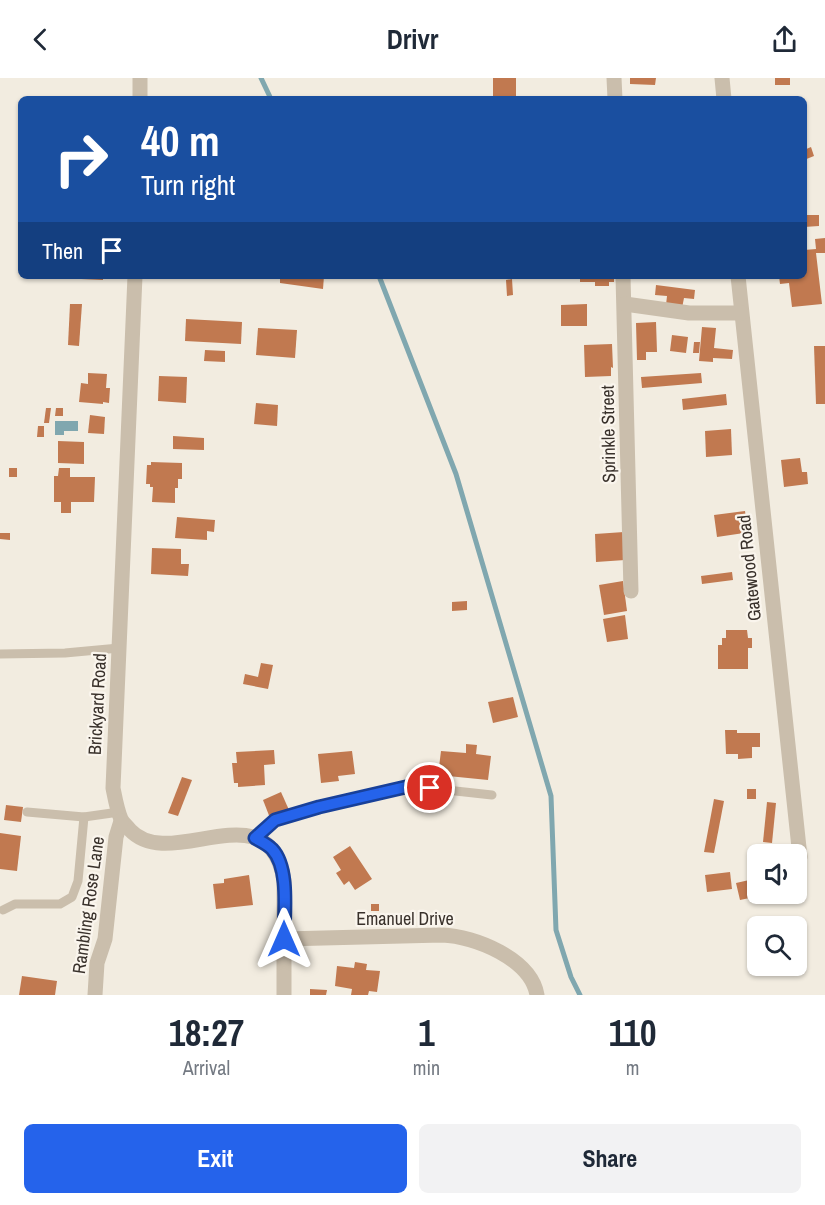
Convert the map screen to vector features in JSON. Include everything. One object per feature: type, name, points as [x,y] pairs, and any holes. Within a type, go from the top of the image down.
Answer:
[{"type":"street","points":[[140,78],[140,96]]},
{"type":"street","points":[[614,78],[615,96]]},
{"type":"street","points":[[722,78],[724,96]]},
{"type":"street","name":"Brickyard Road","points":[[120,816],[112,788],[135,279]]},
{"type":"street","name":"Sprinkle Street","points":[[623,279],[631,591]]},
{"type":"street","name":"Gatewood Road","points":[[738,279],[799,844]]},
{"type":"street","points":[[625,304],[689,313],[741,313]]},
{"type":"street","points":[[120,816],[136,837],[157,843],[237,833],[255,838],[271,848],[280,862],[284,880],[284,995]]},
{"type":"street","name":"Rambling Rose Lane","points":[[95,995],[97,963],[105,939],[120,816]]},
{"type":"street","name":"Emanuel Drive","points":[[284,939],[442,935],[460,937],[514,960],[535,983],[537,995]]},
{"type":"lane","points":[[0,654],[65,653],[119,648]]},
{"type":"lane","points":[[255,838],[275,820],[319,807],[410,786],[492,795]]},
{"type":"lane","points":[[27,812],[84,818],[120,816]]},
{"type":"lane","points":[[3,910],[15,904],[60,904],[72,897],[78,881],[84,818]]},
{"type":"water","points":[[55,421],[78,421],[78,431],[64,431],[64,435],[55,435]]},
{"type":"building","points":[[493,78],[516,78],[516,96],[493,96]]},
{"type":"building","points":[[630,78],[656,78],[655,85],[630,84]]},
{"type":"building","points":[[775,78],[790,78],[790,85],[775,85]]},
{"type":"building","points":[[811,147],[814,156],[807,159],[807,149]]},
{"type":"building","points":[[807,215],[819,215],[819,226],[807,227]]},
{"type":"building","points":[[825,238],[825,253],[816,253],[822,304],[792,307],[789,283],[780,284],[779,279],[807,279],[807,250],[816,249],[815,239]]},
{"type":"building","points":[[280,279],[324,279],[323,289],[280,283]]},
{"type":"building","points":[[512,279],[513,295],[507,296],[506,280]]},
{"type":"building","points":[[580,279],[614,279],[614,282],[609,282],[609,286],[595,286],[595,282],[580,282]]},
{"type":"building","points":[[656,285],[695,290],[694,299],[684,298],[682,308],[666,305],[667,296],[655,295]]},
{"type":"building","points":[[70,304],[82,304],[79,346],[68,345]]},
{"type":"building","points":[[587,304],[587,326],[561,326],[561,305]]},
{"type":"building","points":[[186,319],[242,322],[241,344],[185,341]]},
{"type":"building","points":[[656,322],[657,352],[646,352],[646,360],[637,360],[636,323]]},
{"type":"building","points":[[702,327],[716,328],[714,348],[733,350],[732,359],[713,358],[713,362],[699,361]]},
{"type":"building","points":[[258,328],[297,330],[295,358],[256,355]]},
{"type":"building","points":[[672,335],[688,337],[686,353],[670,351]]},
{"type":"building","points":[[694,342],[700,342],[699,353],[693,353]]},
{"type":"building","points":[[612,344],[611,376],[585,377],[584,345]]},
{"type":"building","points":[[814,346],[825,346],[825,404],[816,404]]},
{"type":"building","points":[[205,350],[225,351],[225,362],[204,361]]},
{"type":"building","points":[[88,373],[107,374],[106,388],[110,388],[109,403],[79,402],[81,383],[88,384]]},
{"type":"building","points":[[701,373],[702,383],[642,388],[641,377]]},
{"type":"building","points":[[159,376],[187,377],[186,403],[158,401]]},
{"type":"building","points":[[726,394],[727,405],[683,410],[682,399]]},
{"type":"building","points":[[256,403],[278,405],[277,426],[254,424]]},
{"type":"building","points":[[46,408],[51,408],[49,423],[44,423]]},
{"type":"building","points":[[56,408],[63,408],[63,416],[55,416]]},
{"type":"building","points":[[90,415],[105,417],[104,434],[88,433]]},
{"type":"building","points":[[38,426],[44,426],[44,437],[37,437]]},
{"type":"building","points":[[731,429],[732,455],[706,457],[705,431]]},
{"type":"building","points":[[173,436],[204,438],[204,450],[173,449]]},
{"type":"building","points":[[58,441],[84,442],[84,464],[58,463]]},
{"type":"building","points":[[800,458],[802,472],[807,472],[808,484],[784,487],[781,460]]},
{"type":"building","points":[[151,462],[182,463],[182,479],[178,479],[178,488],[175,488],[175,503],[152,502],[153,487],[146,484],[147,465],[151,465]]},
{"type":"building","points":[[9,468],[17,468],[17,477],[9,477]]},
{"type":"building","points":[[59,468],[70,468],[70,477],[95,477],[94,502],[71,502],[71,513],[61,513],[61,502],[54,502],[54,476],[58,476]]},
{"type":"building","points":[[745,511],[747,525],[742,525],[744,533],[717,537],[714,515]]},
{"type":"building","points":[[177,517],[215,520],[214,532],[207,531],[207,540],[175,538]]},
{"type":"building","points":[[624,532],[625,560],[596,562],[595,534]]},
{"type":"building","points":[[0,533],[10,533],[10,540],[0,539]]},
{"type":"building","points":[[152,548],[181,549],[181,564],[189,564],[188,576],[151,574]]},
{"type":"building","points":[[732,572],[733,580],[702,584],[701,576]]},
{"type":"building","points":[[623,581],[627,611],[604,615],[599,585]]},
{"type":"building","points":[[467,601],[467,610],[452,611],[452,602]]},
{"type":"building","points":[[625,615],[628,639],[607,642],[603,619]]},
{"type":"building","points":[[726,630],[747,630],[748,638],[752,638],[752,648],[748,648],[748,669],[718,669],[718,645],[722,645],[722,638],[726,638]]},
{"type":"building","points":[[261,663],[273,665],[268,689],[243,684],[245,674],[258,677]]},
{"type":"building","points":[[513,697],[518,717],[493,723],[488,702]]},
{"type":"building","points":[[725,730],[737,730],[737,733],[760,733],[760,747],[752,747],[752,758],[738,759],[738,754],[726,754]]},
{"type":"building","points":[[466,744],[477,745],[476,754],[491,756],[488,780],[438,775],[441,751],[466,753]]},
{"type":"building","points":[[274,750],[275,764],[264,765],[265,785],[238,787],[238,783],[234,783],[232,763],[237,763],[236,752]]},
{"type":"building","points":[[352,751],[355,774],[338,776],[339,781],[321,783],[318,754]]},
{"type":"building","points":[[182,777],[192,780],[178,816],[168,813]]},
{"type":"building","points":[[747,789],[756,789],[756,799],[747,799]]},
{"type":"building","points":[[281,792],[289,810],[270,818],[263,800]]},
{"type":"building","points":[[714,799],[724,801],[714,853],[704,852]]},
{"type":"building","points":[[767,802],[776,803],[772,843],[763,842]]},
{"type":"building","points":[[6,805],[23,807],[21,822],[4,820]]},
{"type":"building","points":[[0,833],[21,836],[17,871],[0,869]]},
{"type":"building","points":[[350,846],[372,879],[355,890],[349,881],[344,885],[336,873],[341,870],[333,857]]},
{"type":"building","points":[[730,872],[732,889],[707,892],[705,875]]},
{"type":"building","points":[[249,875],[253,905],[216,909],[213,884],[224,883],[224,879]]},
{"type":"building","points":[[747,880],[747,899],[740,900],[736,883]]},
{"type":"building","points":[[371,904],[379,904],[379,911],[371,911]]},
{"type":"building","points":[[355,962],[367,964],[366,970],[380,971],[377,992],[369,991],[368,995],[351,995],[352,989],[335,986],[337,966],[354,968]]},
{"type":"building","points":[[22,976],[57,981],[55,995],[19,995]]},
{"type":"building","points":[[310,989],[327,990],[326,995],[310,995]]},
{"type":"waterway","points":[[261,78],[270,96]]},
{"type":"waterway","points":[[380,279],[456,474],[551,796],[556,930],[571,977],[580,995]]},
{"type":"route","points":[[284,939],[284,880],[280,862],[271,848],[255,838],[275,820],[319,807],[410,786],[430,788]]}]
